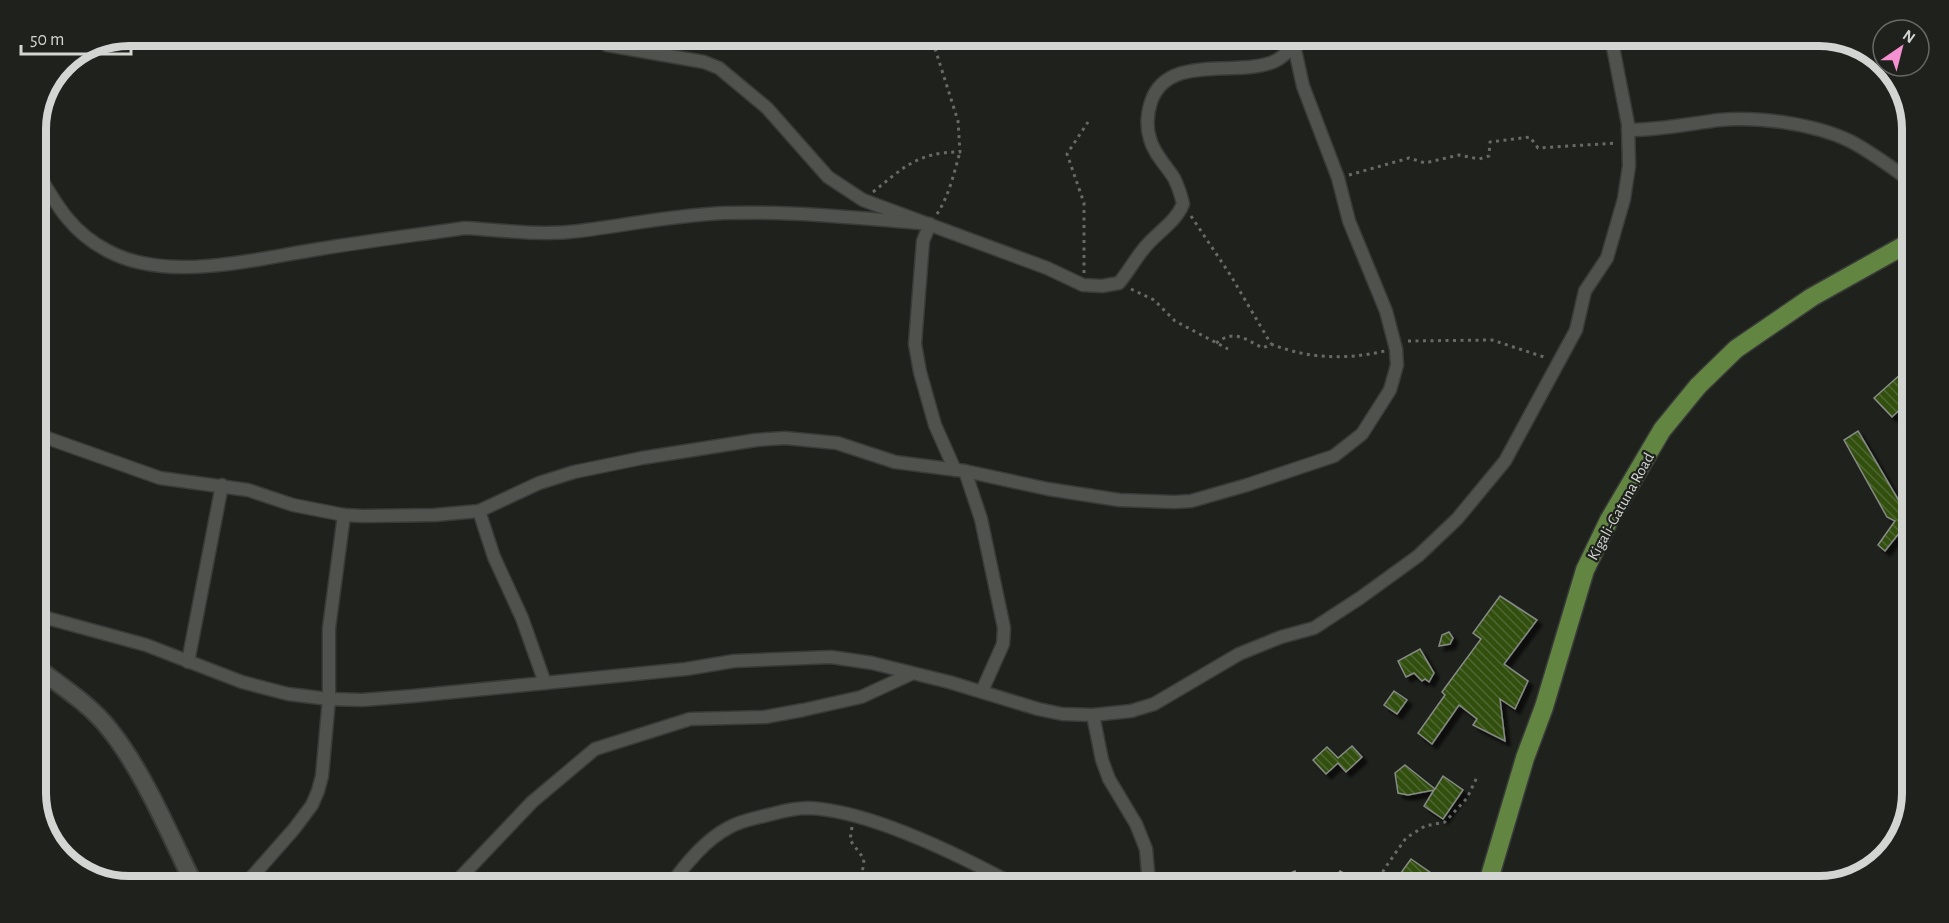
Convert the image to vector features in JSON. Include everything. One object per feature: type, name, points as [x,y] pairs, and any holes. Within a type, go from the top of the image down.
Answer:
[{"type":"highway","name":"Kigali-Gatuna Road","points":[[1490,876],[1585,570],[1609,520],[1662,430],[1698,386],[1736,349],[1812,297],[1902,247]]},
{"type":"main road","points":[[47,676],[92,711],[110,729],[127,754],[162,818],[190,876]]},
{"type":"street","points":[[613,46],[704,62],[719,68],[767,108],[828,177],[863,200],[1047,268],[1083,285],[1102,286],[1119,283],[1142,251],[1176,219],[1184,204],[1174,178],[1155,153],[1149,138],[1147,119],[1155,91],[1165,79],[1182,74],[1212,68],[1260,65],[1276,61],[1291,46]]},
{"type":"street","points":[[47,438],[160,478],[248,490],[293,505],[344,515],[435,515],[479,511],[539,483],[573,472],[642,458],[769,439],[837,442],[895,462],[960,471],[1056,491],[1112,499],[1191,501],[1334,456],[1362,434],[1376,414],[1390,390],[1396,365],[1395,346],[1386,311],[1349,221],[1338,178],[1303,86],[1293,46]]},
{"type":"street","points":[[47,618],[146,645],[242,682],[288,694],[329,699],[372,699],[686,669],[734,661],[809,657],[846,658],[872,663],[1062,714],[1093,715],[1131,711],[1154,704],[1239,654],[1281,637],[1314,628],[1341,612],[1418,556],[1457,519],[1505,460],[1576,330],[1585,291],[1607,258],[1624,199],[1629,166],[1628,136],[1613,46]]},
{"type":"street","points":[[1628,136],[1720,120],[1774,122],[1831,133],[1876,156],[1902,175]]},
{"type":"street","points":[[47,189],[77,230],[108,251],[143,264],[188,266],[233,263],[465,228],[528,234],[568,232],[647,220],[723,213],[856,217],[930,224]]},
{"type":"street","points":[[930,224],[923,241],[915,344],[920,372],[934,425],[960,471],[981,519],[1004,628],[1003,644],[982,691]]},
{"type":"street","points":[[188,662],[222,485]]},
{"type":"street","points":[[479,511],[494,557],[522,618],[545,682]]},
{"type":"street","points":[[253,876],[312,805],[322,776],[329,699],[329,628],[344,515]]},
{"type":"street","points":[[463,876],[532,802],[595,749],[690,719],[765,717],[861,697],[910,674]]},
{"type":"street","points":[[1093,715],[1102,760],[1109,779],[1136,824],[1146,849],[1148,876]]},
{"type":"street","points":[[677,876],[716,836],[729,827],[746,820],[791,809],[806,808],[832,810],[854,816],[936,846],[997,876]]},
{"type":"path","points":[[930,224],[943,205],[960,152],[958,121],[934,46]]},
{"type":"path","points":[[1083,285],[1084,203],[1067,154],[1088,122]]},
{"type":"path","points":[[1338,178],[1409,158],[1425,163],[1459,154],[1479,159],[1489,156],[1490,142],[1510,139],[1530,137],[1538,148],[1628,136]]},
{"type":"path","points":[[863,200],[911,162],[939,152],[960,152]]},
{"type":"path","points":[[1184,204],[1231,276],[1271,344],[1313,357],[1337,358],[1365,356],[1414,340],[1428,342],[1447,339],[1492,340],[1558,363]]},
{"type":"path","points":[[1119,283],[1154,300],[1175,321],[1228,350]]},
{"type":"path","points":[[1216,343],[1227,335],[1238,336],[1263,348],[1271,344]]},
{"type":"path","points":[[1380,876],[1406,838],[1425,826],[1445,822],[1467,798],[1478,775]]},
{"type":"path","points":[[854,816],[850,840],[864,860],[862,876]]},
{"type":"building","points":[[1902,373],[1902,408],[1892,417],[1874,398]]},
{"type":"building","points":[[1858,431],[1902,503],[1902,530],[1885,551],[1878,545],[1895,521],[1887,517],[1844,440]]},
{"type":"building","points":[[1500,596],[1537,620],[1504,664],[1528,681],[1515,709],[1500,699],[1505,741],[1473,725],[1477,719],[1459,705],[1432,744],[1418,733],[1445,695],[1442,692],[1481,639],[1473,633]]},
{"type":"building","points":[[1449,632],[1453,638],[1450,644],[1439,646],[1442,635]]},
{"type":"building","points":[[1420,649],[1434,673],[1429,682],[1425,679],[1422,681],[1414,673],[1406,677],[1398,661]]},
{"type":"building","points":[[1394,691],[1407,700],[1397,714],[1384,705]]},
{"type":"building","points":[[1352,746],[1362,757],[1346,772],[1338,763],[1326,774],[1313,760],[1327,747],[1338,758]]},
{"type":"building","points":[[1405,765],[1435,789],[1443,776],[1463,790],[1443,819],[1424,806],[1434,790],[1408,795],[1398,793],[1395,773]]},
{"type":"building","points":[[1411,859],[1431,873],[1429,876],[1399,876]]},
{"type":"building","points":[[1295,871],[1298,876],[1284,876]]},
{"type":"building","points":[[1340,871],[1349,876],[1336,876]]}]
